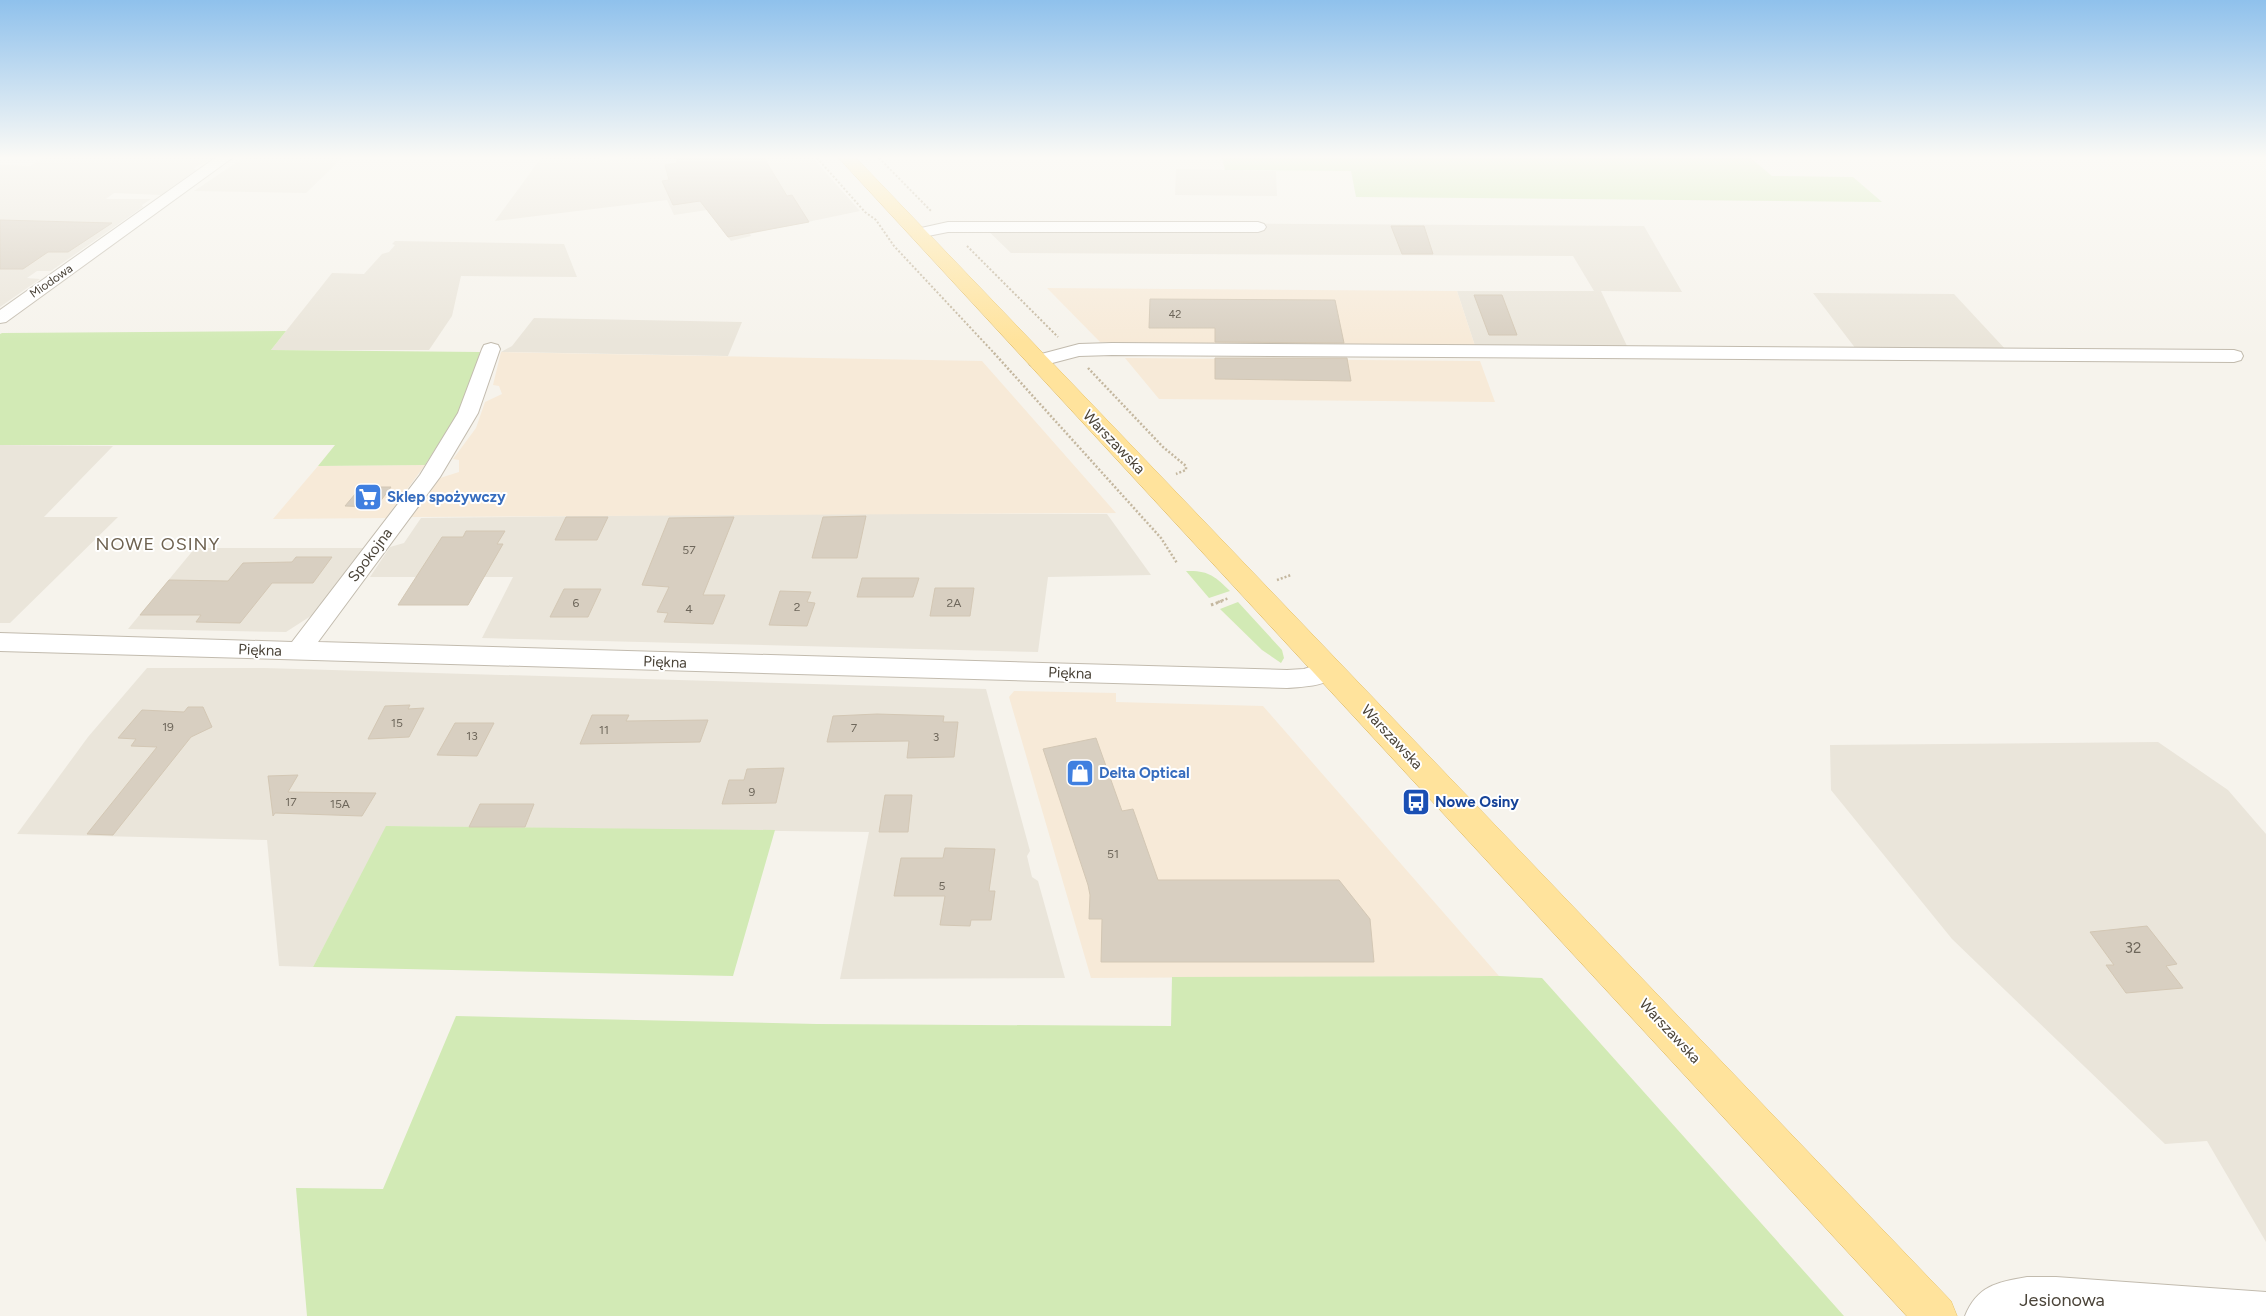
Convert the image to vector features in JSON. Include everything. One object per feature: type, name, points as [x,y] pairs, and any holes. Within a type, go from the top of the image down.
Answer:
[{"type":"main road","name":"Warszawska","points":[[905,219],[1936,1316]]},
{"type":"street","name":"Miodowa","points":[[0,318],[139,219]]},
{"type":"street","points":[[918,233],[948,226],[1258,227]]},
{"type":"street","name":"Spokojna","points":[[298,651],[429,477],[468,413],[490,349]]},
{"type":"street","points":[[1038,361],[1072,352],[1142,349],[2234,356]]},
{"type":"street","name":"Piękna","points":[[0,642],[1287,679],[1306,678],[1328,670]]},
{"type":"street","name":"Jesionowa","points":[[1984,1316],[2000,1302],[2027,1296],[2056,1296],[2266,1311]]},
{"type":"path","points":[[875,219],[894,246],[1102,471],[1161,538],[1177,563]]},
{"type":"path","points":[[941,219],[1163,447],[1186,466],[1186,470],[1173,476],[1174,478]]},
{"type":"path","points":[[1272,582],[1291,574]]},
{"type":"path","points":[[1211,605],[1236,595]]},
{"type":"shaded area","points":[[0,219],[125,219],[51,271],[37,271],[27,278],[40,279],[0,307]]},
{"type":"shaded area","points":[[714,219],[820,219],[750,234],[751,236],[731,241]]},
{"type":"shaded area","points":[[979,222],[1644,226],[1682,292],[1601,291],[1627,346],[1475,346],[1457,291],[1594,291],[1573,256],[1011,253]]},
{"type":"shaded area","points":[[395,241],[564,244],[577,277],[461,276],[452,316],[429,350],[271,350],[332,273],[364,274],[382,254],[389,252],[395,245],[392,244]]},
{"type":"shaded area","points":[[1047,288],[1457,291],[1475,346],[1100,342]]},
{"type":"shaded area","points":[[1813,293],[1954,294],[2007,351],[1856,349]]},
{"type":"shaded area","points":[[534,318],[742,322],[728,356],[501,352],[512,346]]},
{"type":"shaded area","points":[[501,352],[982,361],[1116,513],[411,517],[440,478],[459,472],[459,460],[453,459],[476,428],[485,402],[502,394],[499,386],[493,385]]},
{"type":"shaded area","points":[[1125,358],[1480,361],[1495,402],[1159,399]]},
{"type":"shaded area","points":[[0,445],[113,446],[44,517],[118,517],[10,623],[0,623]]},
{"type":"shaded area","points":[[425,465],[386,518],[273,519],[318,466]]},
{"type":"shaded area","points":[[750,514],[1107,514],[1151,575],[1048,577],[1038,652],[482,638],[513,577],[370,577],[390,547],[404,543],[421,518]]},
{"type":"shaded area","points":[[195,548],[365,548],[317,612],[286,632],[128,629]]},
{"type":"shaded area","points":[[147,668],[264,668],[986,689],[1030,851],[1027,856],[1032,877],[1038,881],[1065,978],[840,979],[869,832],[387,826],[313,967],[279,966],[267,840],[17,834],[88,737]]},
{"type":"shaded area","points":[[1014,691],[1116,693],[1116,702],[1263,706],[1499,976],[1091,978],[1009,697]]},
{"type":"shaded area","points":[[2158,742],[2228,790],[2266,834],[2266,1242],[2207,1141],[2165,1144],[1952,939],[1831,790],[1830,745]]},
{"type":"green space","points":[[286,331],[271,350],[480,352],[466,401],[425,465],[318,466],[335,445],[0,445],[0,334],[2,333]]},
{"type":"green space","points":[[1186,571],[1211,575],[1230,591],[1209,598]]},
{"type":"green space","points":[[1238,602],[1282,650],[1284,658],[1281,663],[1262,650],[1220,609]]},
{"type":"green space","points":[[386,826],[775,830],[733,976],[313,967]]},
{"type":"green space","points":[[1499,976],[1542,978],[1844,1316],[307,1316],[296,1188],[383,1189],[456,1016],[817,1024],[1171,1026],[1172,977]]},
{"type":"building","points":[[714,219],[807,219],[809,222],[728,237]]},
{"type":"building","points":[[0,220],[112,223],[68,252],[48,252],[23,269],[0,269]]},
{"type":"building","points":[[1391,226],[1424,226],[1433,254],[1402,254]]},
{"type":"building","points":[[1474,295],[1502,295],[1517,335],[1489,335]]},
{"type":"building","points":[[1150,299],[1335,300],[1344,343],[1215,342],[1215,328],[1149,328]]},
{"type":"building","points":[[1215,358],[1347,358],[1351,381],[1215,379]]},
{"type":"building","name":"Sklep spożywczy","points":[[361,487],[391,487],[376,507],[345,506]]},
{"type":"building","points":[[866,516],[857,558],[812,558],[823,517]]},
{"type":"building","points":[[566,517],[608,517],[597,540],[555,540]]},
{"type":"building","points":[[734,517],[703,595],[725,595],[713,624],[664,622],[668,613],[657,612],[669,587],[642,585],[669,518]]},
{"type":"building","points":[[466,531],[505,531],[497,544],[503,544],[468,605],[398,605],[442,537],[463,537]]},
{"type":"building","points":[[296,557],[332,557],[313,583],[272,583],[240,623],[196,622],[201,615],[140,615],[169,580],[228,581],[243,563],[292,562]]},
{"type":"building","points":[[862,578],[919,578],[913,597],[857,597]]},
{"type":"building","points":[[935,588],[974,588],[970,616],[930,616]]},
{"type":"building","points":[[564,589],[601,589],[588,617],[550,617]]},
{"type":"building","points":[[780,591],[811,592],[807,602],[815,603],[807,626],[769,625]]},
{"type":"building","points":[[410,705],[408,709],[424,708],[409,737],[368,739],[385,706]]},
{"type":"building","points":[[188,707],[203,707],[212,727],[191,737],[113,835],[87,834],[157,747],[131,746],[136,739],[118,738],[142,710],[184,712]]},
{"type":"building","points":[[877,714],[944,716],[943,722],[958,722],[954,757],[907,758],[909,741],[827,742],[833,716]]},
{"type":"building","points":[[592,715],[629,715],[626,721],[708,720],[700,742],[580,744]]},
{"type":"building","points":[[455,723],[494,723],[477,756],[437,755]]},
{"type":"building","points":[[1096,738],[1122,811],[1133,809],[1158,880],[1339,880],[1370,919],[1374,962],[1101,962],[1102,919],[1089,919],[1090,895],[1088,885],[1043,749]]},
{"type":"building","points":[[784,768],[776,803],[722,804],[729,780],[744,780],[747,769]]},
{"type":"building","points":[[298,775],[288,792],[376,793],[362,816],[275,813],[273,816],[268,776]]},
{"type":"building","points":[[885,795],[912,795],[908,832],[879,832]]},
{"type":"building","points":[[480,804],[534,804],[525,827],[469,827]]},
{"type":"building","points":[[945,848],[995,849],[989,891],[995,891],[991,920],[971,920],[970,926],[940,925],[945,896],[894,896],[901,858],[943,858]]},
{"type":"building","points":[[2147,926],[2177,964],[2166,966],[2183,988],[2126,993],[2106,965],[2114,965],[2090,932]]},
{"type":"place","name":"Sklep spożywczy","points":[[368,497]]},
{"type":"place","name":"Delta Optical","points":[[1080,773]]},
{"type":"place","name":"Nowe Osiny","points":[[1416,802]]},
{"type":"district","name":"NOWE OSINY","points":[[158,544]]}]
